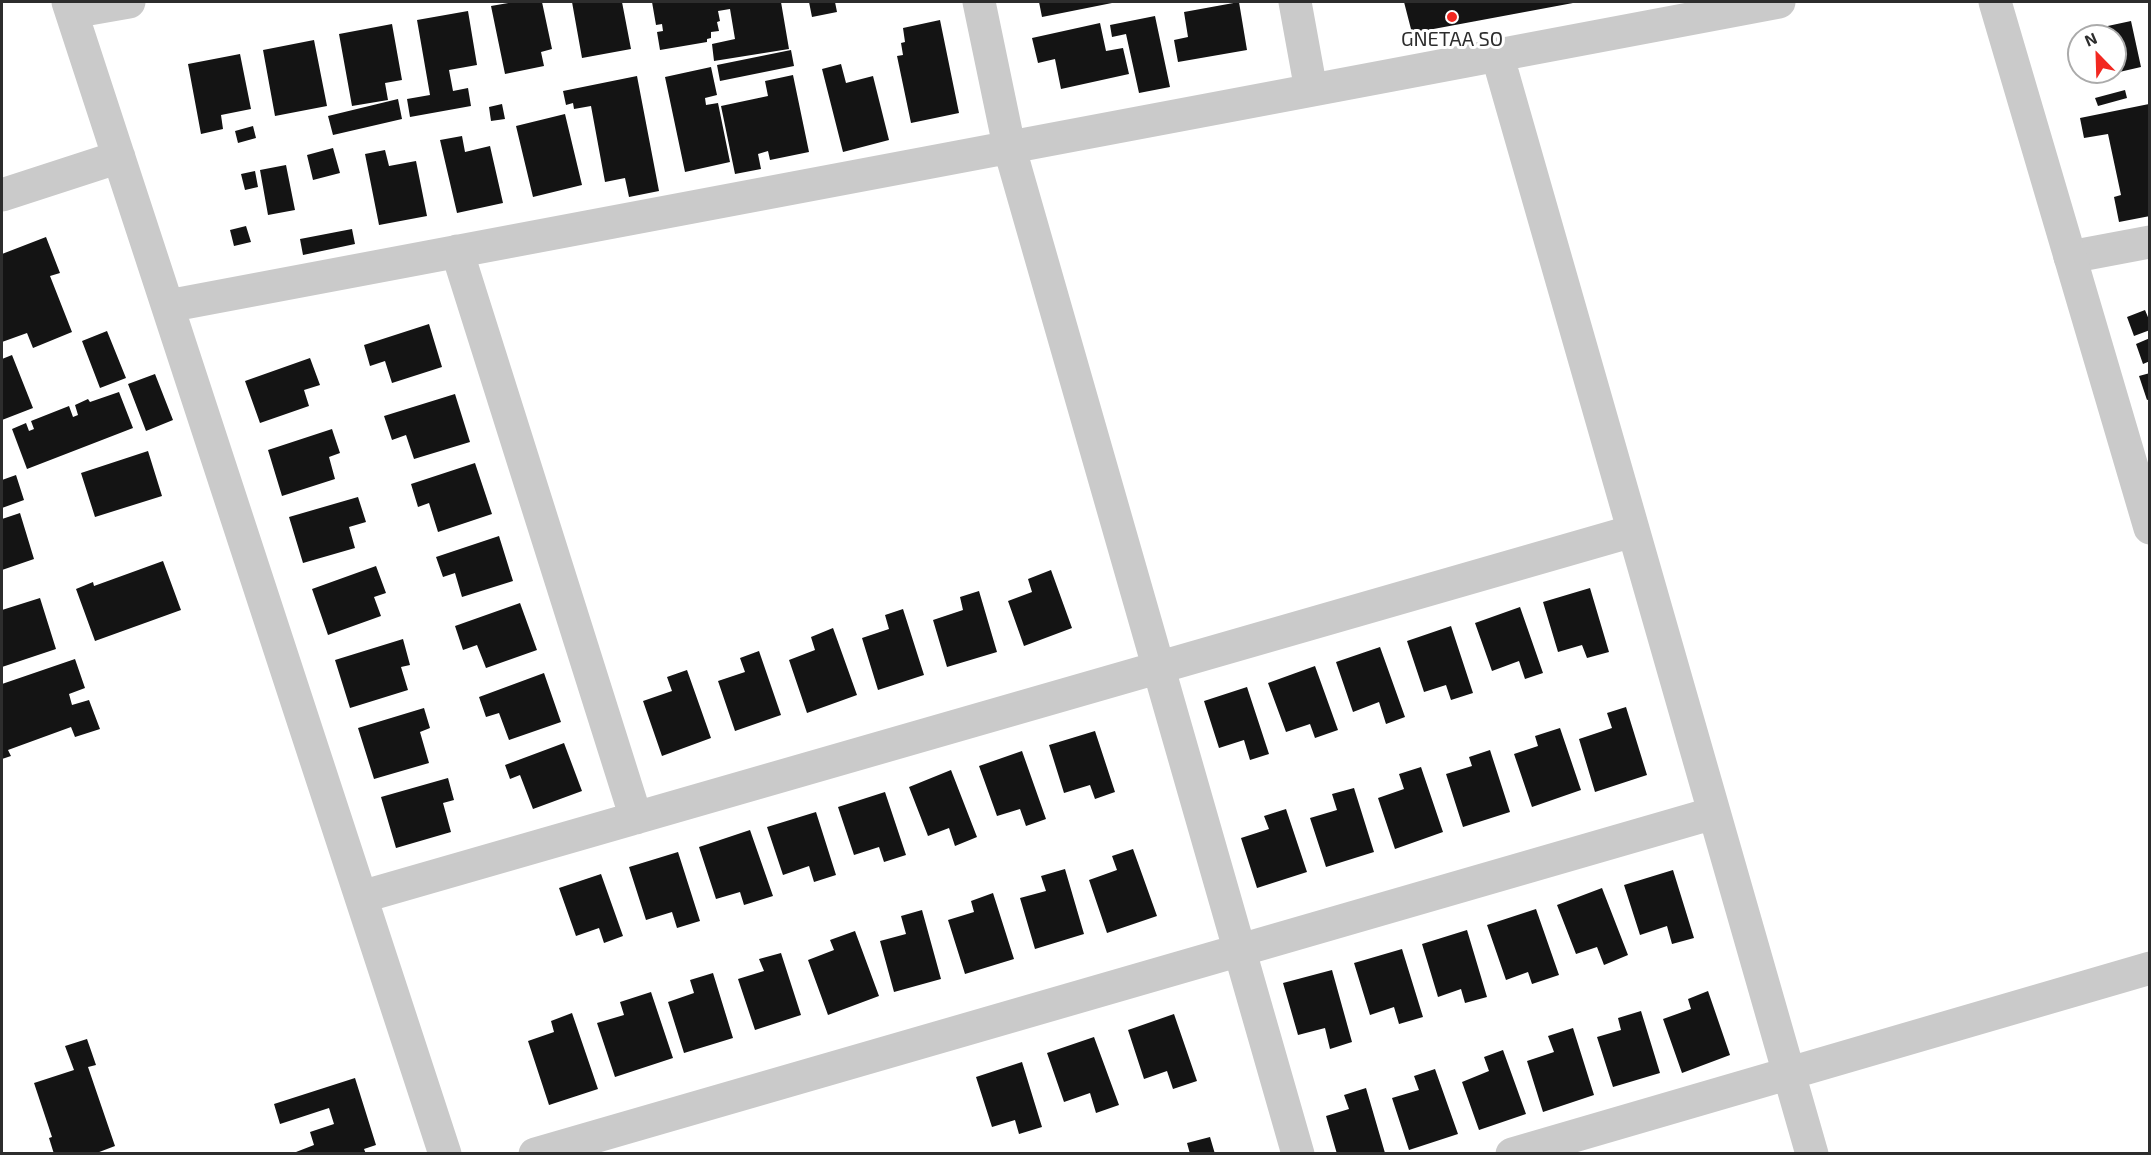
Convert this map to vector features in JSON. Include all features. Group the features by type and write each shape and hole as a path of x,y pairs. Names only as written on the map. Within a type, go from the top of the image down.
{"street":[{"path":"129,2 70,7 445,1154"},
{"path":"979,2 1009,146 1298,1154"},
{"path":"1295,2 1311,90"},
{"path":"168,306 1779,2"},
{"path":"1995,2 2150,528"},
{"path":"1497,54 1812,1154"},
{"path":"2,195 119,158"},
{"path":"2070,257 2150,242"},
{"path":"457,251 636,818"},
{"path":"361,897 1633,531"},
{"path":"535,1154 1714,813"},
{"path":"1512,1154 2150,968"}],"building":[{"path":"514,2 542,2 552,49 541,52 544,66 505,74 491,6"},
{"path":"572,2 622,2 631,49 582,58"},
{"path":"652,2 781,2 789,49 714,61 712,44 735,39 730,9 718,11 719,31 711,32 711,38 707,39 707,42 660,50 657,32 663,31 662,24 656,25"},
{"path":"809,2 835,2 837,12 812,17"},
{"path":"1039,2 1112,2 1112,3 1042,17"},
{"path":"1239,2 1247,50 1178,62 1174,40 1188,37 1184,12"},
{"name":"GNETAA SO","path":"1404,2 1573,2 1573,3 1412,33"},
{"path":"468,11 477,65 449,70 453,91 468,88 471,106 410,117 407,99 430,95 417,20"},
{"path":"1155,16 1170,87 1139,93 1126,34 1112,37 1110,25"},
{"path":"940,20 959,113 911,123 897,56 903,55 901,43 905,42 903,28"},
{"path":"2131,21 2141,67 2127,70 2127,24 2117,24"},
{"path":"1100,23 1106,51 1123,48 1129,74 1061,89 1055,59 1038,63 1032,38"},
{"path":"392,24 402,80 385,83 388,100 352,106 339,34"},
{"path":"314,40 327,106 275,116 263,50"},
{"path":"791,50 794,66 720,81 717,65"},
{"path":"240,54 251,109 221,115 223,129 201,134 188,64"},
{"path":"841,64 846,83 873,76 889,140 843,152 822,69"},
{"path":"711,67 717,95 705,98 706,105 718,103 730,162 685,172 665,77"},
{"path":"793,75 809,152 770,160 768,151 758,154 761,169 735,174 721,106 768,96 765,81"},
{"path":"637,76 659,191 629,197 625,178 605,182 591,106 574,109 573,103 566,105 563,91"},
{"path":"2125,90 2127,98 2098,106 2095,98"},
{"path":"398,99 402,119 333,135 328,116"},
{"path":"502,104 505,119 491,121 489,107"},
{"path":"2149,104 2150,216 2119,222 2114,197 2121,195 2108,134 2084,138 2080,118"},
{"path":"565,114 582,185 533,197 516,126"},
{"path":"253,126 256,138 238,143 235,131"},
{"path":"462,136 465,152 490,146 503,203 457,213 440,140"},
{"path":"333,148 340,173 313,180 307,155"},
{"path":"385,150 389,166 416,161 427,216 379,225 365,154"},
{"path":"286,165 295,210 268,215 260,170"},
{"path":"255,171 258,187 245,190 241,174"},
{"path":"246,226 251,242 234,246 230,230"},
{"path":"352,229 355,244 303,255 300,239"},
{"path":"46,237 60,273 50,276 72,332 33,348 27,333 2,342 2,254"},
{"path":"2145,310 2150,322 2150,330 2134,336 2127,317"},
{"path":"429,324 442,367 392,383 385,361 370,366 364,345"},
{"path":"107,331 126,378 100,388 82,341"},
{"path":"2150,338 2150,361 2143,364 2136,344"},
{"path":"12,355 33,408 2,420 2,359"},
{"path":"310,358 320,385 304,390 309,406 260,423 245,381"},
{"path":"2150,373 2150,399 2147,400 2139,376"},
{"path":"155,374 173,420 146,431 128,384"},
{"path":"119,392 133,428 27,469 12,429 26,423 29,431 34,429 31,421 69,406 73,417 78,415 75,405 88,399 90,402"},
{"path":"455,394 470,442 414,459 406,435 392,440 384,416"},
{"path":"332,429 340,453 329,457 335,479 282,496 268,450"},
{"path":"148,451 162,496 95,517 81,473"},
{"path":"475,463 492,514 438,532 429,503 418,507 411,484"},
{"path":"16,475 24,500 2,508 2,480"},
{"path":"358,497 366,522 349,527 355,548 303,563 289,517"},
{"path":"20,513 34,559 2,570 2,519"},
{"path":"499,536 513,581 462,597 455,573 443,577 436,557"},
{"path":"163,561 181,610 95,641 76,589 93,582 94,586"},
{"path":"376,566 386,593 374,597 381,616 328,635 312,589"},
{"path":"1051,570 1072,628 1024,646 1008,601 1032,592 1028,579"},
{"path":"1590,588 1609,652 1587,658 1582,645 1558,652 1543,602"},
{"path":"979,591 997,652 947,667 933,620 963,610 960,597"},
{"path":"40,598 56,649 2,667 2,610"},
{"path":"520,603 537,650 486,668 477,645 463,650 455,626"},
{"path":"1520,607 1543,673 1525,679 1519,661 1492,671 1475,623"},
{"path":"903,609 924,675 878,690 862,638 889,629 885,615"},
{"path":"1451,626 1473,693 1451,700 1446,685 1424,692 1407,641"},
{"path":"833,628 857,695 807,713 789,660 815,650 811,637"},
{"path":"403,639 410,665 401,667 408,690 350,708 335,660"},
{"path":"1380,647 1405,717 1386,724 1379,702 1353,712 1336,662"},
{"path":"759,651 781,715 735,731 718,681 745,672 740,658"},
{"path":"75,659 85,688 69,694 72,705 89,700 100,729 75,737 71,727 8,750 11,756 2,759 2,684"},
{"path":"1315,666 1338,730 1315,738 1310,724 1286,732 1268,683"},
{"path":"687,670 711,738 662,756 643,701 672,691 667,677"},
{"path":"544,673 561,722 509,740 499,713 486,717 479,697"},
{"path":"1247,687 1269,754 1250,760 1244,740 1219,748 1204,701"},
{"path":"1626,707 1647,775 1595,792 1579,739 1612,728 1607,713"},
{"path":"424,708 430,728 420,732 429,763 374,779 358,728"},
{"path":"1560,728 1581,790 1532,807 1514,754 1538,746 1535,736"},
{"path":"1095,731 1115,792 1095,799 1090,785 1064,793 1049,745"},
{"path":"564,743 582,791 533,809 520,775 510,779 505,765"},
{"path":"1490,750 1510,812 1463,827 1446,774 1472,766 1469,757"},
{"path":"1022,751 1046,819 1026,826 1020,809 997,816 979,766"},
{"path":"1421,767 1443,832 1395,849 1378,798 1404,789 1399,774"},
{"path":"951,770 977,837 955,846 949,828 928,836 909,787"},
{"path":"448,778 454,800 443,803 451,832 396,848 381,797"},
{"path":"1354,788 1374,852 1326,867 1310,818 1337,810 1332,794"},
{"path":"885,792 906,855 884,862 879,847 854,855 838,807"},
{"path":"1286,809 1307,872 1257,888 1241,838 1269,829 1264,816"},
{"path":"816,812 836,875 814,882 809,866 783,875 767,827"},
{"path":"750,830 773,896 744,905 740,892 716,899 699,847"},
{"path":"1133,849 1157,916 1107,933 1089,880 1117,870 1112,856"},
{"path":"678,852 700,921 677,928 672,912 646,920 629,867"},
{"path":"1065,869 1084,934 1035,949 1020,898 1046,891 1041,876"},
{"path":"1673,870 1694,938 1672,944 1667,926 1640,935 1624,885"},
{"path":"601,874 623,936 604,943 599,928 576,936 559,888"},
{"path":"1602,888 1628,955 1604,965 1597,947 1576,954 1557,905"},
{"path":"993,893 1014,959 965,974 948,920 974,912 971,901"},
{"path":"1536,909 1559,975 1532,984 1528,972 1506,980 1487,925"},
{"path":"922,910 941,979 894,992 880,941 906,934 901,916"},
{"path":"1467,930 1487,997 1465,1003 1461,989 1438,997 1422,944"},
{"path":"855,931 879,996 828,1015 808,960 834,950 830,940"},
{"path":"1402,949 1423,1017 1399,1024 1394,1007 1370,1015 1354,963"},
{"path":"781,953 801,1015 755,1030 738,979 764,971 759,959"},
{"path":"1332,970 1352,1042 1330,1049 1325,1028 1298,1035 1283,983"},
{"path":"713,973 733,1038 684,1053 668,1002 694,993 690,980"},
{"path":"1708,991 1730,1055 1682,1073 1663,1019 1691,1009 1688,999"},
{"path":"651,992 673,1058 615,1077 597,1023 624,1015 620,1002"},
{"path":"1641,1011 1660,1073 1613,1087 1597,1037 1621,1030 1618,1018"},
{"path":"572,1013 598,1089 549,1105 528,1041 554,1032 551,1021"},
{"path":"1174,1014 1197,1081 1173,1089 1167,1071 1144,1079 1128,1030"},
{"path":"1573,1028 1594,1095 1543,1112 1527,1061 1554,1052 1548,1036"},
{"path":"1094,1037 1119,1105 1096,1113 1090,1093 1064,1102 1047,1053"},
{"path":"87,1039 96,1065 88,1067 115,1146 94,1154 54,1154 49,1138 52,1137 34,1083 74,1070 65,1046"},
{"path":"1503,1050 1526,1114 1479,1130 1462,1082 1489,1071 1484,1057"},
{"path":"1022,1062 1042,1127 1019,1134 1015,1120 992,1127 976,1077"},
{"path":"1435,1069 1458,1134 1409,1150 1392,1098 1419,1090 1414,1076"},
{"path":"355,1078 376,1145 364,1149 366,1154 297,1154 296,1152 314,1145 310,1132 334,1124 329,1108 280,1124 274,1104"},
{"path":"1366,1088 1385,1153 1337,1154 1326,1116 1349,1109 1344,1095"},
{"path":"1210,1137 1215,1154 1190,1154 1187,1143"}],"place":[{"name":"GNETAA SO","path":"1452,17"}]}
